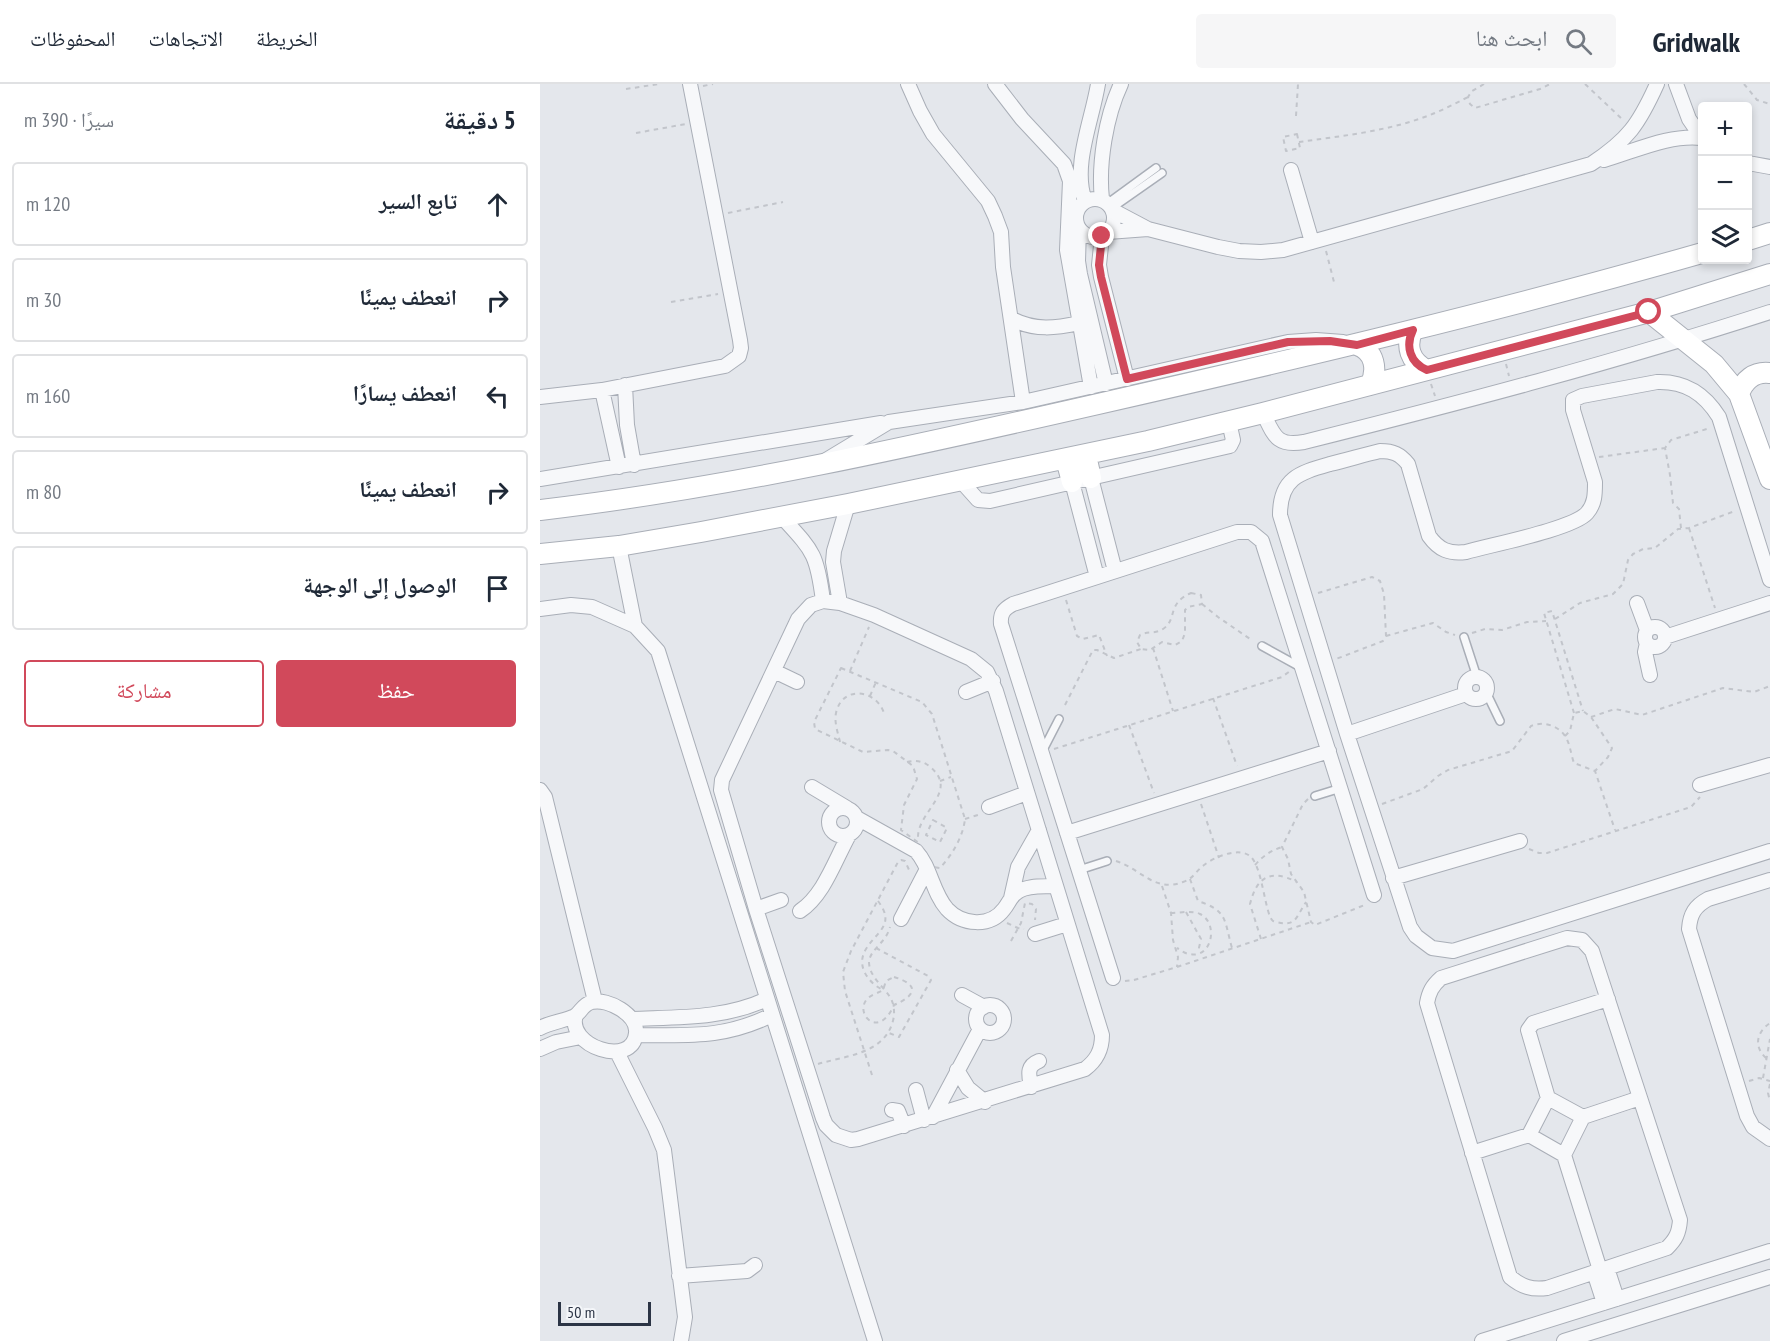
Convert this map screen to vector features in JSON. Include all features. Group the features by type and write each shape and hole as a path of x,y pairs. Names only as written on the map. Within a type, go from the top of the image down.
{"street":[{"path":"540,397 602,390 725,366 739,356 741,348 690,84"},
{"path":"908,84 933,134 988,201 1001,232 1023,402"},
{"path":"994,84 1068,171 1070,181 1067,250 1091,387"},
{"path":"1085,201 1080,186 1081,164 1098,84"},
{"path":"1121,84 1112,107 1101,165 1109,205 1115,220 1105,234 1099,265 1127,379"},
{"path":"1591,164 1621,143 1636,127 1657,84"},
{"path":"1676,84 1689,119 1698,132"},
{"path":"1636,127 1658,143"},
{"path":"1106,384 1078,261 1079,229 1076,214 1085,201 1094,198 1148,229 1239,251 1283,250 1591,164 1658,143 1698,138"},
{"path":"1752,164 1770,167"},
{"path":"1291,170 1317,241"},
{"path":"1079,229 1092,237 1148,229"},
{"path":"1752,239 1770,233"},
{"path":"540,510 686,488 819,464 969,433 1357,345 1557,294 1698,254"},
{"path":"540,554 618,546 848,504 1086,455 1229,422 1649,312 1770,274"},
{"path":"1649,312 1714,364 1740,394 1770,479"},
{"path":"1263,413 1274,435 1282,442 1291,444 1439,409 1683,340 1770,312"},
{"path":"1012,319 1043,329 1080,323"},
{"path":"1413,330 1409,342 1410,353 1416,364 1427,370"},
{"path":"540,479 1023,402 1288,342 1330,341 1357,345 1367,351 1374,362 1375,374 1370,385"},
{"path":"1101,367 1122,363"},
{"path":"1740,394 1742,386 1755,374 1770,373"},
{"path":"1770,580 1721,424 1712,405 1704,396 1688,387 1669,382 1657,382 1577,397 1572,405 1595,482 1595,493 1588,513 1580,520 1570,524 1455,553 1444,551 1435,545 1429,536 1408,464 1401,456 1391,451 1380,451 1300,472 1286,486 1282,495 1280,515 1393,878 1410,927 1416,936 1432,948 1453,951 1770,851"},
{"path":"625,385 627,425 634,465"},
{"path":"602,390 619,467"},
{"path":"819,464 890,422"},
{"path":"961,481 978,500 990,501 1230,446 1233,440 1229,422"},
{"path":"1086,455 1082,480 1097,577"},
{"path":"1066,459 1082,480 1115,571"},
{"path":"840,603 832,562 848,504"},
{"path":"781,516 814,554 818,565 823,601"},
{"path":"1113,978 1041,753 1001,624 1001,617 1007,607 1013,604 1237,532 1251,532 1262,541 1298,666 1329,751 1374,895"},
{"path":"618,546 635,626"},
{"path":"823,601 840,603 874,615 970,659 980,664 993,681 1102,1035 1097,1058 1085,1070 929,1119 851,1140 836,1136 826,1125 756,909 721,785 801,614 811,605 823,601"},
{"path":"1637,603 1647,636 1656,647 1661,645 1665,637 1770,603"},
{"path":"540,609 571,605 592,607 635,626 658,651 875,1341"},
{"path":"1647,636 1645,652 1650,675"},
{"path":"774,671 797,682"},
{"path":"1477,677 1485,682 1486,692 1483,696 1474,699 1466,694 1468,680 1477,677"},
{"path":"966,692 993,681"},
{"path":"1347,734 1466,694"},
{"path":"1067,834 1329,751"},
{"path":"1700,785 1770,765"},
{"path":"812,788 912,848 922,858 947,909 969,922 991,921 1004,909 1011,898 1024,889 1056,886"},
{"path":"540,790 545,797 595,1001"},
{"path":"990,807 1028,793"},
{"path":"849,834 835,833 831,830 829,820 837,809 852,813"},
{"path":"800,911 812,902 849,834 856,828 852,813"},
{"path":"1011,898 1018,867 1039,830"},
{"path":"1393,878 1520,842"},
{"path":"896,921 927,869"},
{"path":"1770,880 1708,899 1693,911 1690,919 1692,938 1747,1116 1754,1127 1770,1139"},
{"path":"756,909 781,900"},
{"path":"1035,934 1067,924"},
{"path":"1567,938 1582,940 1592,951 1640,1098 1680,1220 1675,1240 1667,1248 1537,1289 1518,1284 1510,1277 1428,1013 1428,993 1441,978 1567,938"},
{"path":"962,996 984,1007 993,1006 1001,1010 1004,1019 1002,1028 993,1033 980,1029 977,1015 984,1007"},
{"path":"632,1019 712,1016 743,1009 767,999"},
{"path":"1583,1117 1548,1098 1528,1035 1529,1026 1608,999"},
{"path":"540,1028 576,1015 584,1006 595,1001 617,1008 632,1019 636,1035 630,1046 617,1052 600,1048 582,1037 574,1025 576,1015"},
{"path":"636,1035 712,1035 747,1026 772,1015"},
{"path":"929,1119 980,1029"},
{"path":"540,1049 556,1042 582,1037"},
{"path":"617,1052 659,1135 664,1150 685,1317 681,1341"},
{"path":"1031,1087 1029,1068 1039,1061"},
{"path":"957,1070 968,1088 985,1102"},
{"path":"916,1090 929,1119"},
{"path":"1472,1153 1528,1135 1548,1098"},
{"path":"1564,1155 1583,1117 1640,1098"},
{"path":"892,1110 898,1111 904,1126"},
{"path":"1528,1135 1564,1155 1611,1301"},
{"path":"1482,1341 1770,1251"},
{"path":"679,1276 747,1271 755,1265"},
{"path":"1564,1341 1770,1277"}],"lane":[{"path":"1109,205 1159,171"},
{"path":"1464,637 1477,677"},
{"path":"1259,644 1298,666"},
{"path":"1486,692 1500,721"},
{"path":"1041,753 1059,719"},
{"path":"1312,797 1341,788"},
{"path":"1079,870 1109,861"}],"path":[{"path":"626,89 659,84"},
{"path":"1296,116 1298,84"},
{"path":"1299,142 1352,134 1429,116 1468,97 1472,91 1484,84"},
{"path":"1468,97 1470,104 1475,108 1482,108 1540,90 1550,84"},
{"path":"1585,84 1636,127"},
{"path":"1744,84 1757,100 1770,104"},
{"path":"636,133 697,122"},
{"path":"1297,134 1299,142 1300,148 1286,151 1283,137 1297,134"},
{"path":"716,215 783,202"},
{"path":"1317,241 1334,282"},
{"path":"672,302 730,292"},
{"path":"1502,350 1513,388"},
{"path":"1427,370 1439,409"},
{"path":"1588,459 1665,448 1671,440 1721,424"},
{"path":"1665,448 1673,503 1679,509 1681,528"},
{"path":"1555,619 1580,603 1613,594 1623,584 1628,560 1633,554 1643,549 1655,548 1674,530 1689,528 1747,507"},
{"path":"1689,528 1719,620"},
{"path":"1305,597 1368,577 1376,578 1380,581 1384,594 1386,636"},
{"path":"1062,589 1077,636 1083,639 1099,635 1107,656"},
{"path":"1141,649 1137,642 1140,635 1162,630 1169,622 1173,608 1180,598 1191,593 1201,595 1202,604 1259,644"},
{"path":"1065,705 1093,650 1113,658 1141,649 1147,651 1162,642 1179,643 1185,633 1185,610 1188,606 1202,604"},
{"path":"1565,736 1570,731 1575,713 1544,613 1552,611 1583,711 1591,717 1612,748 1608,757 1595,771"},
{"path":"850,671 874,615"},
{"path":"1325,663 1379,643 1386,636 1433,622 1450,634 1464,637 1485,629 1502,630 1527,622 1547,621"},
{"path":"1548,626 1556,623"},
{"path":"1553,642 1561,639"},
{"path":"1153,648 1173,711"},
{"path":"1560,666 1568,663"},
{"path":"1041,753 1282,677 1298,666"},
{"path":"907,762 918,761 927,764 940,782 939,797 920,823 918,832 919,843 933,867 940,868 963,831 965,819 929,708 922,702 876,682 839,669 814,722 816,730 863,753 890,750 915,770 917,779 904,805 901,826 904,833 919,843"},
{"path":"870,696 876,682"},
{"path":"1567,689 1575,686"},
{"path":"1591,717 1615,709 1642,715 1723,688 1754,692 1770,686"},
{"path":"840,742 836,714 844,699 852,694 862,693 870,696 882,706 884,713"},
{"path":"1213,698 1241,779"},
{"path":"1572,705 1580,702"},
{"path":"1575,713 1583,711"},
{"path":"1371,808 1423,789 1443,772 1512,751 1526,730 1535,724 1551,725 1565,736 1574,763 1595,771"},
{"path":"1129,725 1159,805"},
{"path":"1595,771 1615,830"},
{"path":"940,782 952,777"},
{"path":"1520,842 1531,850 1544,854 1691,807 1700,797 1700,785"},
{"path":"1197,793 1219,858"},
{"path":"1255,865 1271,850 1282,847 1303,804 1312,797"},
{"path":"933,820 947,828 941,842 927,836 926,832 929,827 933,820"},
{"path":"920,823 929,827"},
{"path":"1282,847 1288,859 1291,874 1299,884 1306,902 1311,922"},
{"path":"1109,861 1122,862 1162,886 1182,883 1190,879 1206,864 1229,854 1247,854 1253,859 1267,900 1268,915 1273,921 1287,924 1294,922 1306,902"},
{"path":"872,1075 844,991 843,972 851,951 899,860 903,860 909,867 910,880"},
{"path":"1261,939 1250,904 1261,881 1269,875 1281,875 1299,884"},
{"path":"1190,879 1198,901 1215,906 1220,911 1232,949"},
{"path":"1162,886 1171,913 1177,967"},
{"path":"1113,978 1124,981 1134,980 1311,922 1315,925 1368,904 1374,895"},
{"path":"807,1067 873,1048 889,1033 894,1021 894,1005 890,996 871,983 862,964 864,951 885,925 883,908 878,900"},
{"path":"1011,941 1023,918 1023,907 1028,902 1036,909 1035,921 1031,926 1018,928"},
{"path":"1186,912 1201,939 1200,950 1197,954"},
{"path":"1171,913 1200,914 1211,926 1208,946 1197,954 1188,954 1176,948"},
{"path":"883,990 870,970 869,963 872,952 882,944 896,921"},
{"path":"876,948 928,976 931,980 899,1037 889,1033"},
{"path":"890,978 906,980 912,990 911,996 894,1005 887,1019 881,1022 869,1020 865,1015 865,1002 869,997 883,990 886,981 890,978"},
{"path":"1766,1058 1758,1046 1758,1039 1765,1026 1770,1023"},
{"path":"1763,1078 1770,1039"},
{"path":"1738,1086 1763,1078 1770,1083 1768,1093 1770,1101"}],"route":[{"path":"1102,236 1099,265 1101,277 1127,379 1288,342 1330,341 1357,345 1413,330 1409,342 1410,353 1416,364 1427,370 1649,312"}]}
